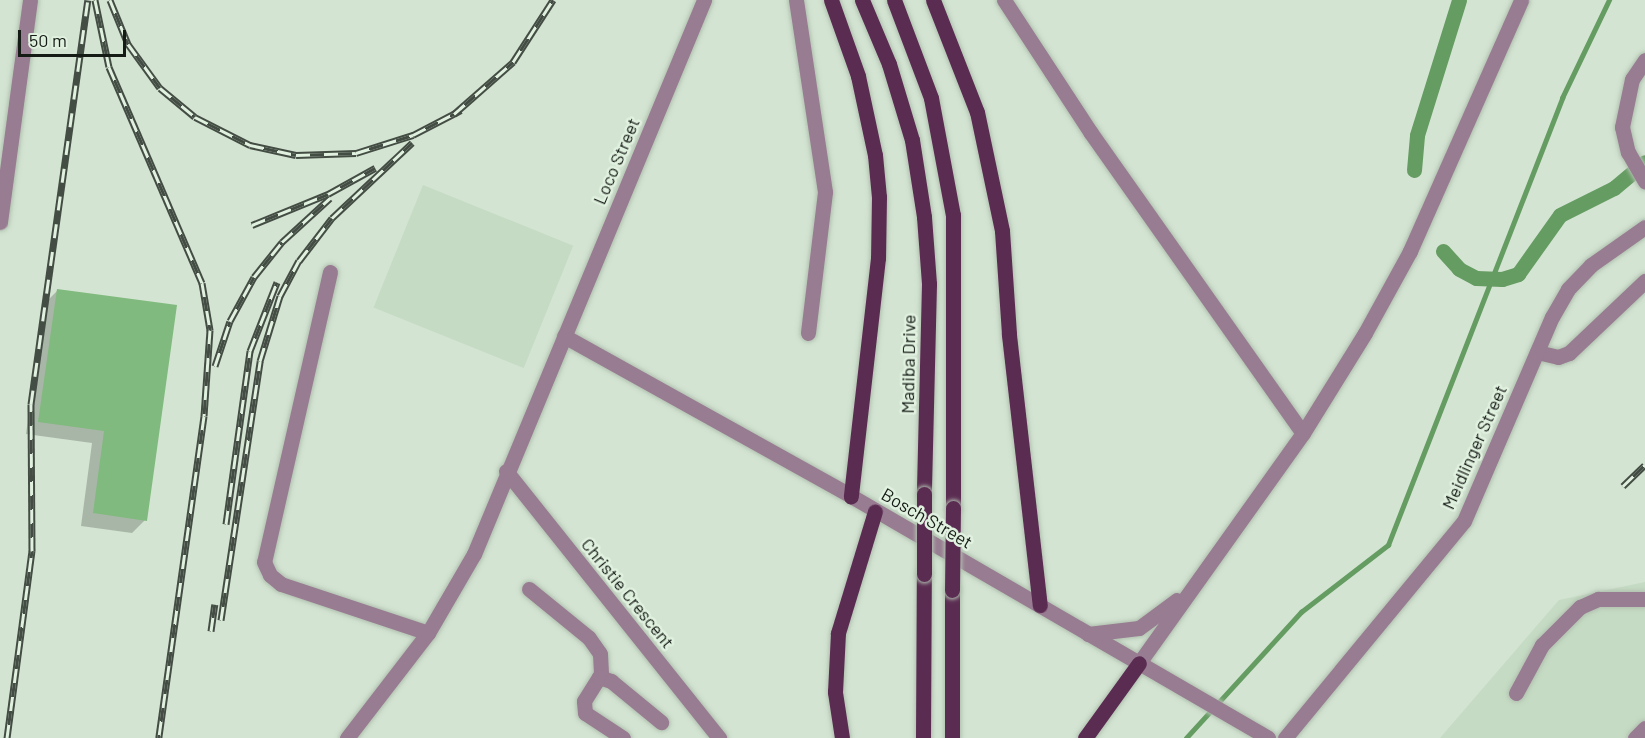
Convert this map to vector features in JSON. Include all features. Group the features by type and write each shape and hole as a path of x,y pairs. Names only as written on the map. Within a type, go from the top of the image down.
{"main road":[{"path":"831,0 864,97 879,197 877,267 851,496"},
{"name":"Madiba Drive","path":"862,0 889,64 912,140 924,217 929,284 924,494 923,738"},
{"path":"894,0 931,98 953,215 952,738"},
{"path":"933,0 977,112 1000,220 1009,335 1040,605"},
{"path":"842,738 835,692 838,633 875,511"},
{"path":"1085,738 1139,663"}],"street":[{"path":"0,222 30,0"},
{"name":"Loco Street","path":"347,738 428,633 474,554 506,471 704,0"},
{"path":"796,0 825,192 808,333"},
{"path":"1004,0 1091,133 1304,433"},
{"path":"1139,663 1304,433 1410,251 1521,0"},
{"path":"1645,60 1632,79 1622,128 1628,152 1645,181"},
{"name":"Meidlinger Street","path":"1285,738 1464,521 1536,352 1568,289 1591,265 1645,226"},
{"path":"330,272 264,562 270,575 281,584 428,633"},
{"path":"1536,352 1557,357 1569,353 1645,281"},
{"name":"Bosch Street","path":"564,336 851,496 1040,605 1178,685 1244,729 1268,738"},
{"name":"Christie Crescent","path":"506,471 719,738"},
{"path":"1088,634 1139,628 1197,582"},
{"path":"529,590 589,638 600,654 601,676 584,701 584,709 623,738"},
{"path":"1516,693 1542,645 1580,607 1598,599 1645,599"},
{"path":"601,676 662,722"},
{"path":"1635,738 1645,728"}],"shaded area":[{"path":"423,185 573,246 524,368 374,307"},
{"path":"1645,582 1645,738 1440,738 1559,600"}],"building":[{"path":"57,289 177,305 147,521 93,513 104,431 38,422"}],"waterway":[{"path":"1414,170 1417,135 1459,0"},
{"path":"1186,738 1301,612 1388,545 1562,98 1609,0"},
{"path":"1443,251 1459,269 1476,278 1502,279 1518,274 1560,215 1614,188 1645,162"}],"railway":[{"path":"7,738 32,551 31,404 88,0"},
{"path":"95,0 109,67 202,283 210,330 204,416 159,738"},
{"path":"110,0 128,44 160,88 195,117 250,145 296,155 356,153 413,135 461,110"},
{"path":"454,114 513,62 553,0"},
{"path":"221,620 260,361 280,296 299,261 332,218 412,143"},
{"path":"252,225 328,194 375,168"},
{"path":"215,366 230,321 254,277 282,242 330,198"},
{"path":"226,524 250,351 277,282"},
{"path":"1623,486 1645,465"},
{"path":"211,631 215,604"}]}
